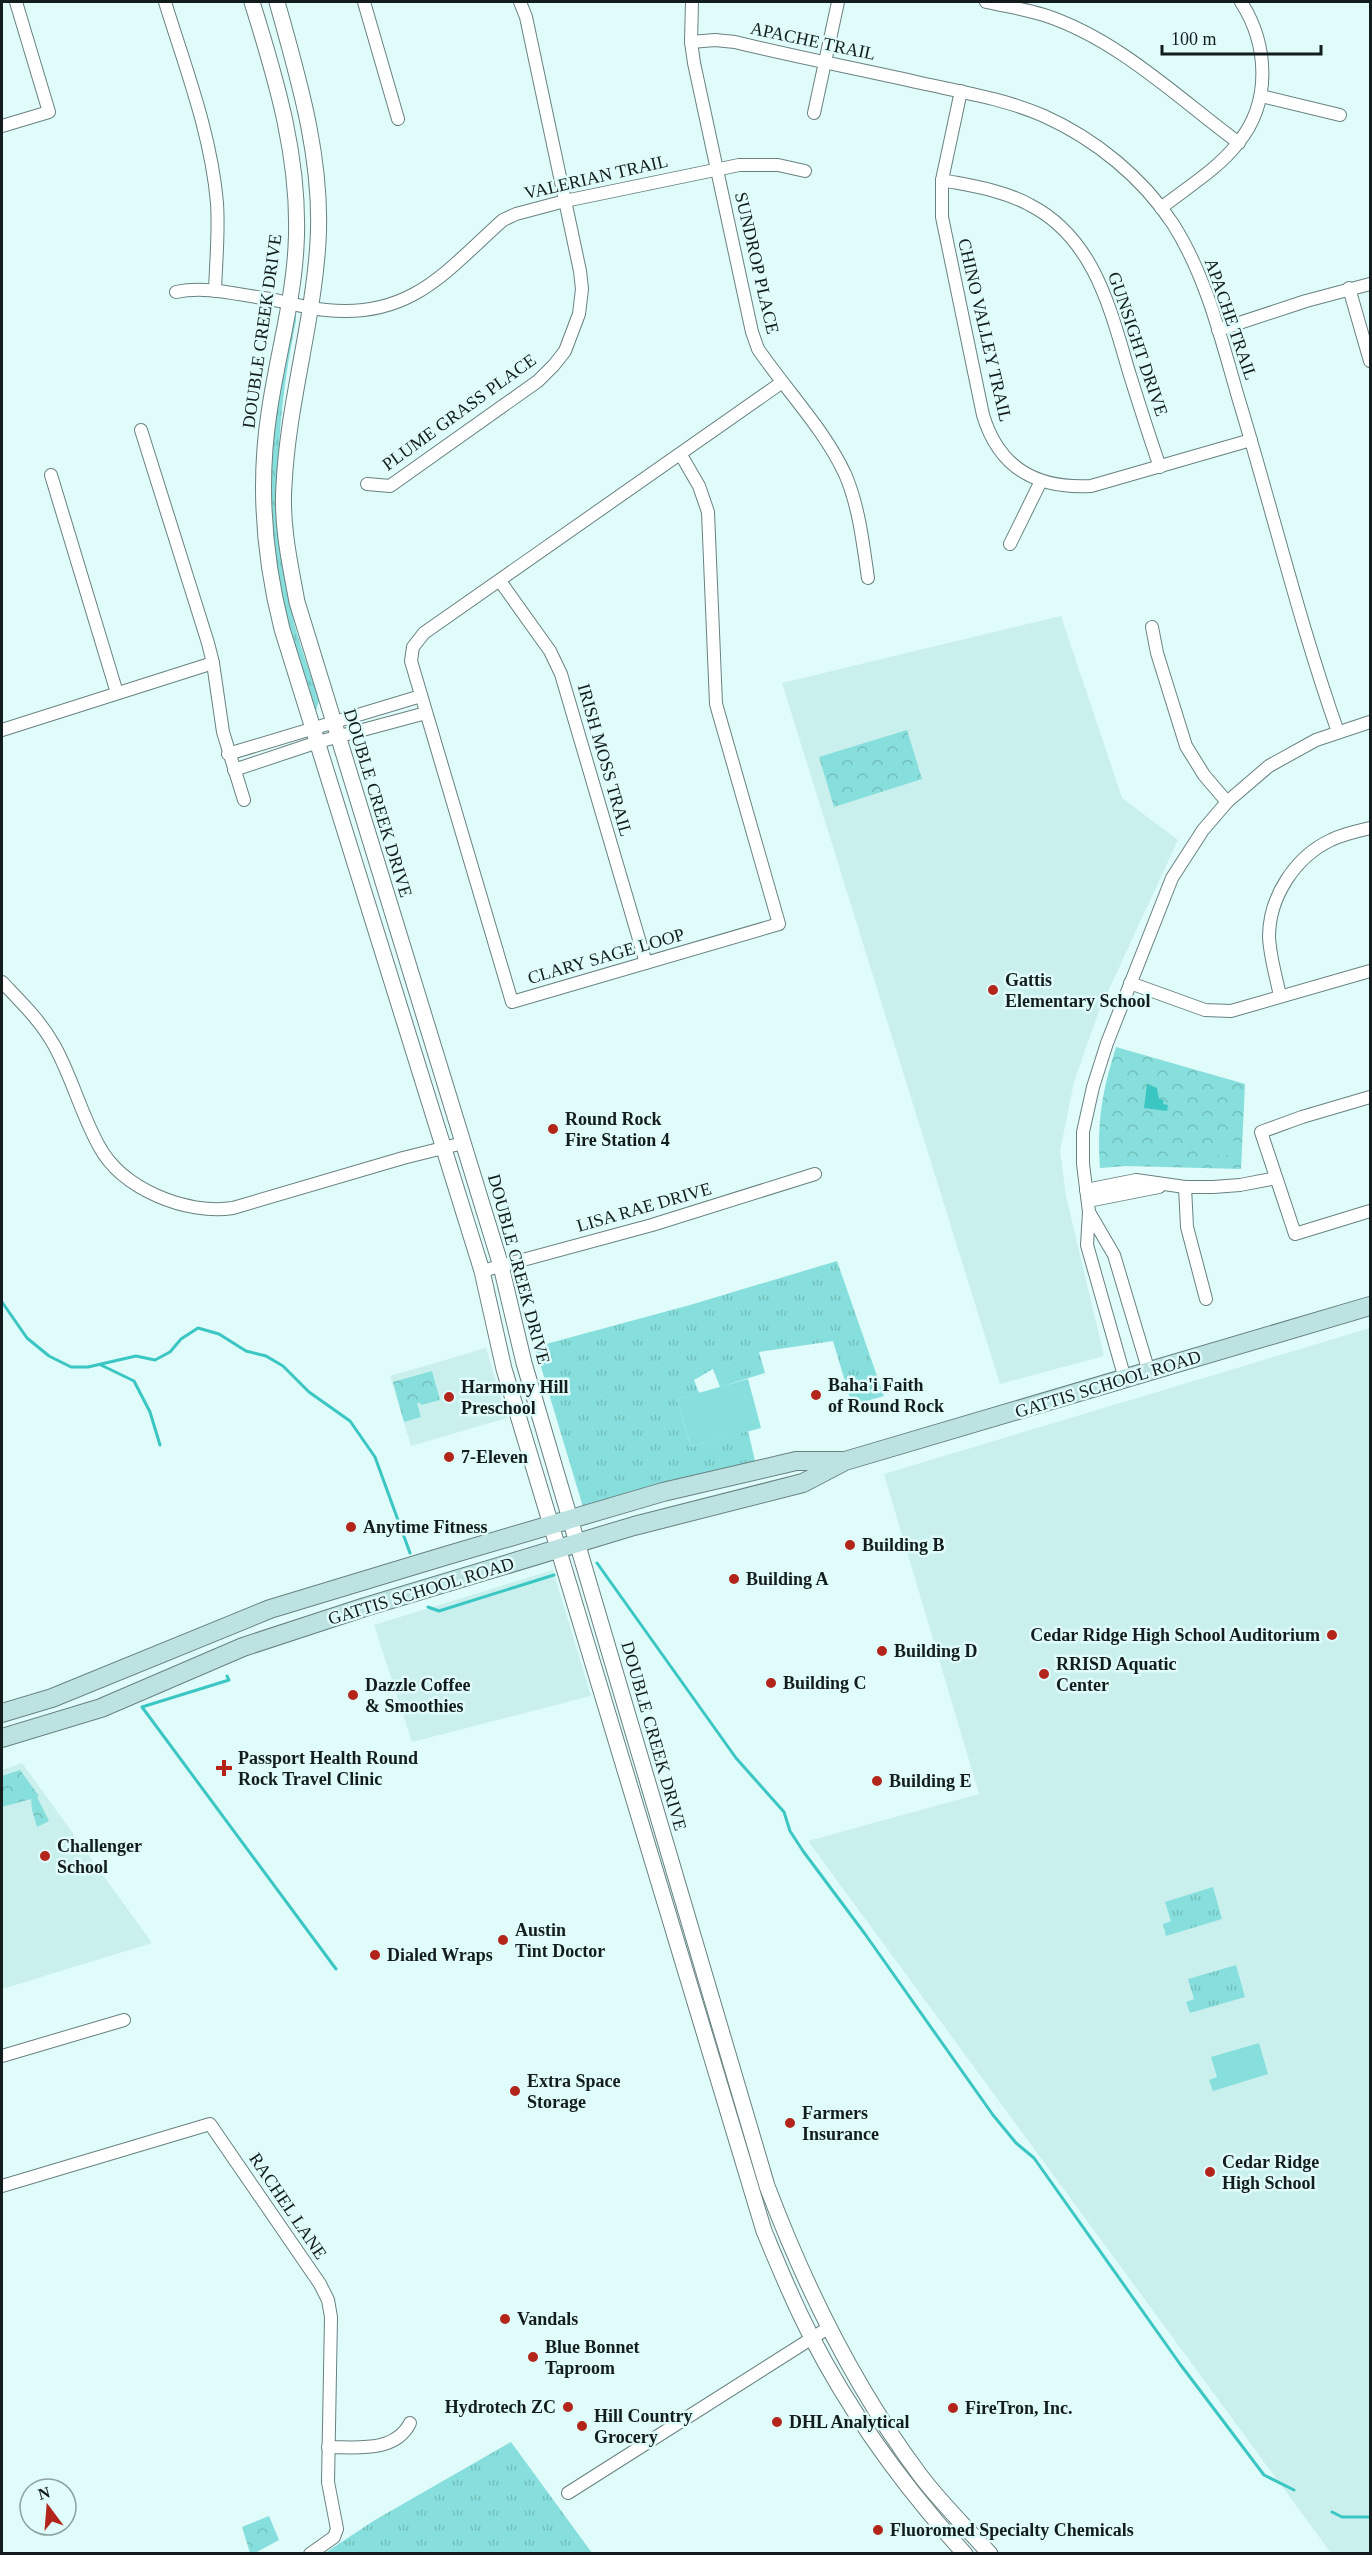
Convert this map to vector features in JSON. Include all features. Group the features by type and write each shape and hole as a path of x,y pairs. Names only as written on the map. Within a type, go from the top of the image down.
{"main road":[{"name":"GATTIS SCHOOL ROAD","path":"2,1738 101,1708 243,1647 365,1607 634,1526 803,1483 845,1461 1371,1306"},
{"name":"GATTIS SCHOOL ROAD","path":"2,1713 52,1698 270,1609 445,1556 663,1492 796,1461 845,1461"}],"street":[{"path":"2,126 49,112 16,2"},
{"path":"165,2 203,124 211,158 218,222 215,291"},
{"name":"DOUBLE CREEK DRIVE","path":"252,2 286,119 296,196 296,247 289,303 268,422 263,475 267,562 273,592 315,735 482,1271 504,1369 764,2231 812,2338 858,2416 889,2462 934,2520 965,2553"},
{"name":"DOUBLE CREEK DRIVE","path":"277,2 312,140 318,241 310,308 288,436 284,487 286,543 297,602 501,1266 524,1363 767,2187 802,2273 828,2328 864,2393 922,2477 990,2553"},
{"path":"364,2 398,119"},
{"name":"PLUME GRASS PLACE","path":"367,484 390,486 538,381 565,351 579,314 582,289 526,17 520,2"},
{"name":"SUNDROP PLACE","path":"692,2 691,42 752,332 758,349 828,446 845,475 853,497 868,578"},
{"path":"814,113 838,2"},
{"path":"986,2 1044,15 1104,44 1153,76 1239,143"},
{"path":"1161,208 1221,161 1239,143 1252,122 1261,96 1263,65 1254,27 1241,2"},
{"name":"APACHE TRAIL","path":"691,42 715,40 735,42 1024,108 1069,128 1099,147 1144,187 1173,224 1191,258 1218,330 1302,619 1338,732"},
{"name":"CHINO VALLEY TRAIL","path":"962,92 942,180 942,217 988,430 1006,458 1026,474 1041,481 1065,486 1090,486 1251,440"},
{"path":"1261,96 1340,115"},
{"name":"VALERIAN TRAIL","path":"176,292 199,289 310,308 369,311 418,295 503,220 516,214 565,201 717,169 756,164 778,165 805,171"},
{"name":"GUNSIGHT DRIVE","path":"942,180 1008,195 1030,204 1065,231 1088,259 1105,294 1160,467"},
{"path":"1218,330 1349,288 1371,284"},
{"path":"1349,288 1371,361"},
{"name":"CLARY SAGE LOOP","path":"681,455 699,486 708,512 716,704 779,924 512,1002 411,662 411,654 417,640 781,383"},
{"path":"141,430 213,663 223,732 244,800"},
{"path":"51,475 117,693"},
{"path":"1010,544 1041,481"},
{"name":"IRISH MOSS TRAIL","path":"500,581 550,651 561,674 646,963"},
{"path":"1152,627 1157,653 1186,747 1204,775 1227,802"},
{"path":"2,730 213,663"},
{"path":"228,754 262,744 315,735 335,729 421,696"},
{"path":"335,729 426,713"},
{"path":"1125,1379 1089,1253 1088,1201 1083,1145 1086,1120 1107,1043 1172,878 1203,830 1227,802 1269,766 1292,752 1338,732 1371,722"},
{"path":"234,770 267,758 315,735"},
{"path":"262,744 267,758"},
{"path":"1280,996 1269,937 1273,910 1280,893 1294,870 1321,846 1338,837 1371,828"},
{"path":"1130,983 1205,1010 1218,1012 1231,1011 1371,971"},
{"path":"2,982 41,1022 56,1048 99,1147 115,1169 145,1189 174,1204 225,1210 403,1158 463,1143"},
{"path":"1371,1097 1302,1117 1261,1132 1295,1234 1371,1211"},
{"name":"LISA RAE DRIVE","path":"482,1271 652,1225 815,1174"},
{"path":"1088,1201 1136,1180 1185,1187 1240,1185 1276,1178"},
{"path":"1185,1187 1187,1227 1206,1299"},
{"path":"1088,1201 1114,1255 1149,1371"},
{"path":"2,2056 124,2020"},
{"name":"RACHEL LANE","path":"2,2186 210,2124 320,2284 328,2300 331,2317 329,2498 337,2529 334,2537 310,2553"},
{"path":"568,2493 828,2328"},
{"path":"328,2446 384,2444 396,2440 406,2431 410,2423"}],"shaded area":[{"name":"Gattis Elementary School","path":"1061,616 1122,798 1178,840 1099,1011 1074,1082 1060,1151 1066,1196 1104,1356 1000,1384 782,683"},
{"path":"1147,1084 1157,1088 1159,1099 1164,1100 1163,1104 1168,1105 1167,1111 1144,1108"},
{"name":"Cedar Ridge High School","path":"1370,1328 1370,2552 1331,2553 808,1841 979,1794 884,1474"},
{"name":"Harmony Hill Preschool","path":"486,1348 507,1418 411,1446 390,1376"},
{"path":"553,1570 591,1696 412,1742 374,1625"},
{"name":"Challenger School","path":"22,1763 152,1943 2,1989 2,1770"}],"green space":[{"path":"293,316 296,316 296,321 280,430 278,503 285,577 292,613 319,700 315,715 291,643 271,551 270,445"},
{"path":"907,730 922,779 834,807 819,757"},
{"path":"1116,1047 1245,1084 1241,1169 1126,1166 1100,1168 1099,1136 1102,1107"},
{"path":"1214,1140 1239,1141 1239,1156 1214,1155"},
{"path":"837,1261 884,1396 852,1405 833,1341 759,1352 765,1373 720,1387 713,1369 694,1380 699,1393 677,1399 691,1447 748,1431 755,1461 583,1507 535,1347 690,1305"},
{"path":"432,1371 440,1400 421,1405 417,1403 421,1417 404,1422 393,1382"},
{"path":"748,1379 761,1428 691,1447 677,1399"},
{"path":"20,1770 39,1796 37,1797 49,1821 37,1827 31,1799 2,1807 2,1776"},
{"path":"1213,1887 1222,1919 1166,1936 1163,1924 1171,1921 1165,1902"},
{"path":"1236,1965 1245,1997 1190,2013 1186,2002 1194,1999 1188,1979"},
{"path":"1259,2043 1268,2074 1213,2091 1209,2080 1217,2077 1211,2057"},
{"path":"511,2442 592,2553 325,2553 375,2520"},
{"path":"269,2516 279,2540 255,2553 250,2553 242,2527"}],"waterway":[{"path":"2,1302 27,1338 49,1356 71,1367 88,1367 136,1356 155,1360 170,1352 181,1339 198,1328 219,1334 246,1351 266,1356 283,1366 309,1392 350,1421 375,1457 410,1553"},
{"path":"101,1365 134,1381 150,1412 160,1445"},
{"path":"597,1563 736,1758 784,1812 790,1831 803,1851 865,1934 993,2115 1016,2143 1034,2158 1180,2364 1264,2475 1294,2490"},
{"path":"428,1607 439,1611 554,1575"},
{"path":"227,1676 229,1680 142,1707 336,1969"},
{"path":"1332,2512 1342,2517 1370,2517"}],"place":[{"name":"Gattis Elementary School","path":"993,990"},
{"name":"Round Rock Fire Station 4","path":"553,1129"},
{"name":"Baha'i Faith of Round Rock","path":"816,1395"},
{"name":"Harmony Hill Preschool","path":"449,1397"},
{"name":"7-Eleven","path":"449,1457"},
{"name":"Anytime Fitness","path":"351,1527"},
{"name":"Building B","path":"850,1545"},
{"name":"Building A","path":"734,1579"},
{"name":"Cedar Ridge High School Auditorium","path":"1332,1635"},
{"name":"Building D","path":"882,1651"},
{"name":"RRISD Aquatic Center","path":"1044,1674"},
{"name":"Building C","path":"771,1683"},
{"name":"Dazzle Coffee & Smoothies","path":"353,1695"},
{"name":"Passport Health Round Rock Travel Clinic","path":"224,1768"},
{"name":"Building E","path":"877,1781"},
{"name":"Challenger School","path":"45,1856"},
{"name":"Austin Tint Doctor","path":"503,1940"},
{"name":"Dialed Wraps","path":"375,1955"},
{"name":"Extra Space Storage","path":"515,2091"},
{"name":"Farmers Insurance","path":"790,2123"},
{"name":"Cedar Ridge High School","path":"1210,2172"},
{"name":"Vandals","path":"505,2319"},
{"name":"Blue Bonnet Taproom","path":"533,2357"},
{"name":"Hydrotech ZC","path":"568,2407"},
{"name":"FireTron, Inc.","path":"953,2408"},
{"name":"DHL Analytical","path":"777,2422"},
{"name":"Hill Country Grocery","path":"582,2426"},
{"name":"Fluoromed Specialty Chemicals","path":"878,2530"}]}
